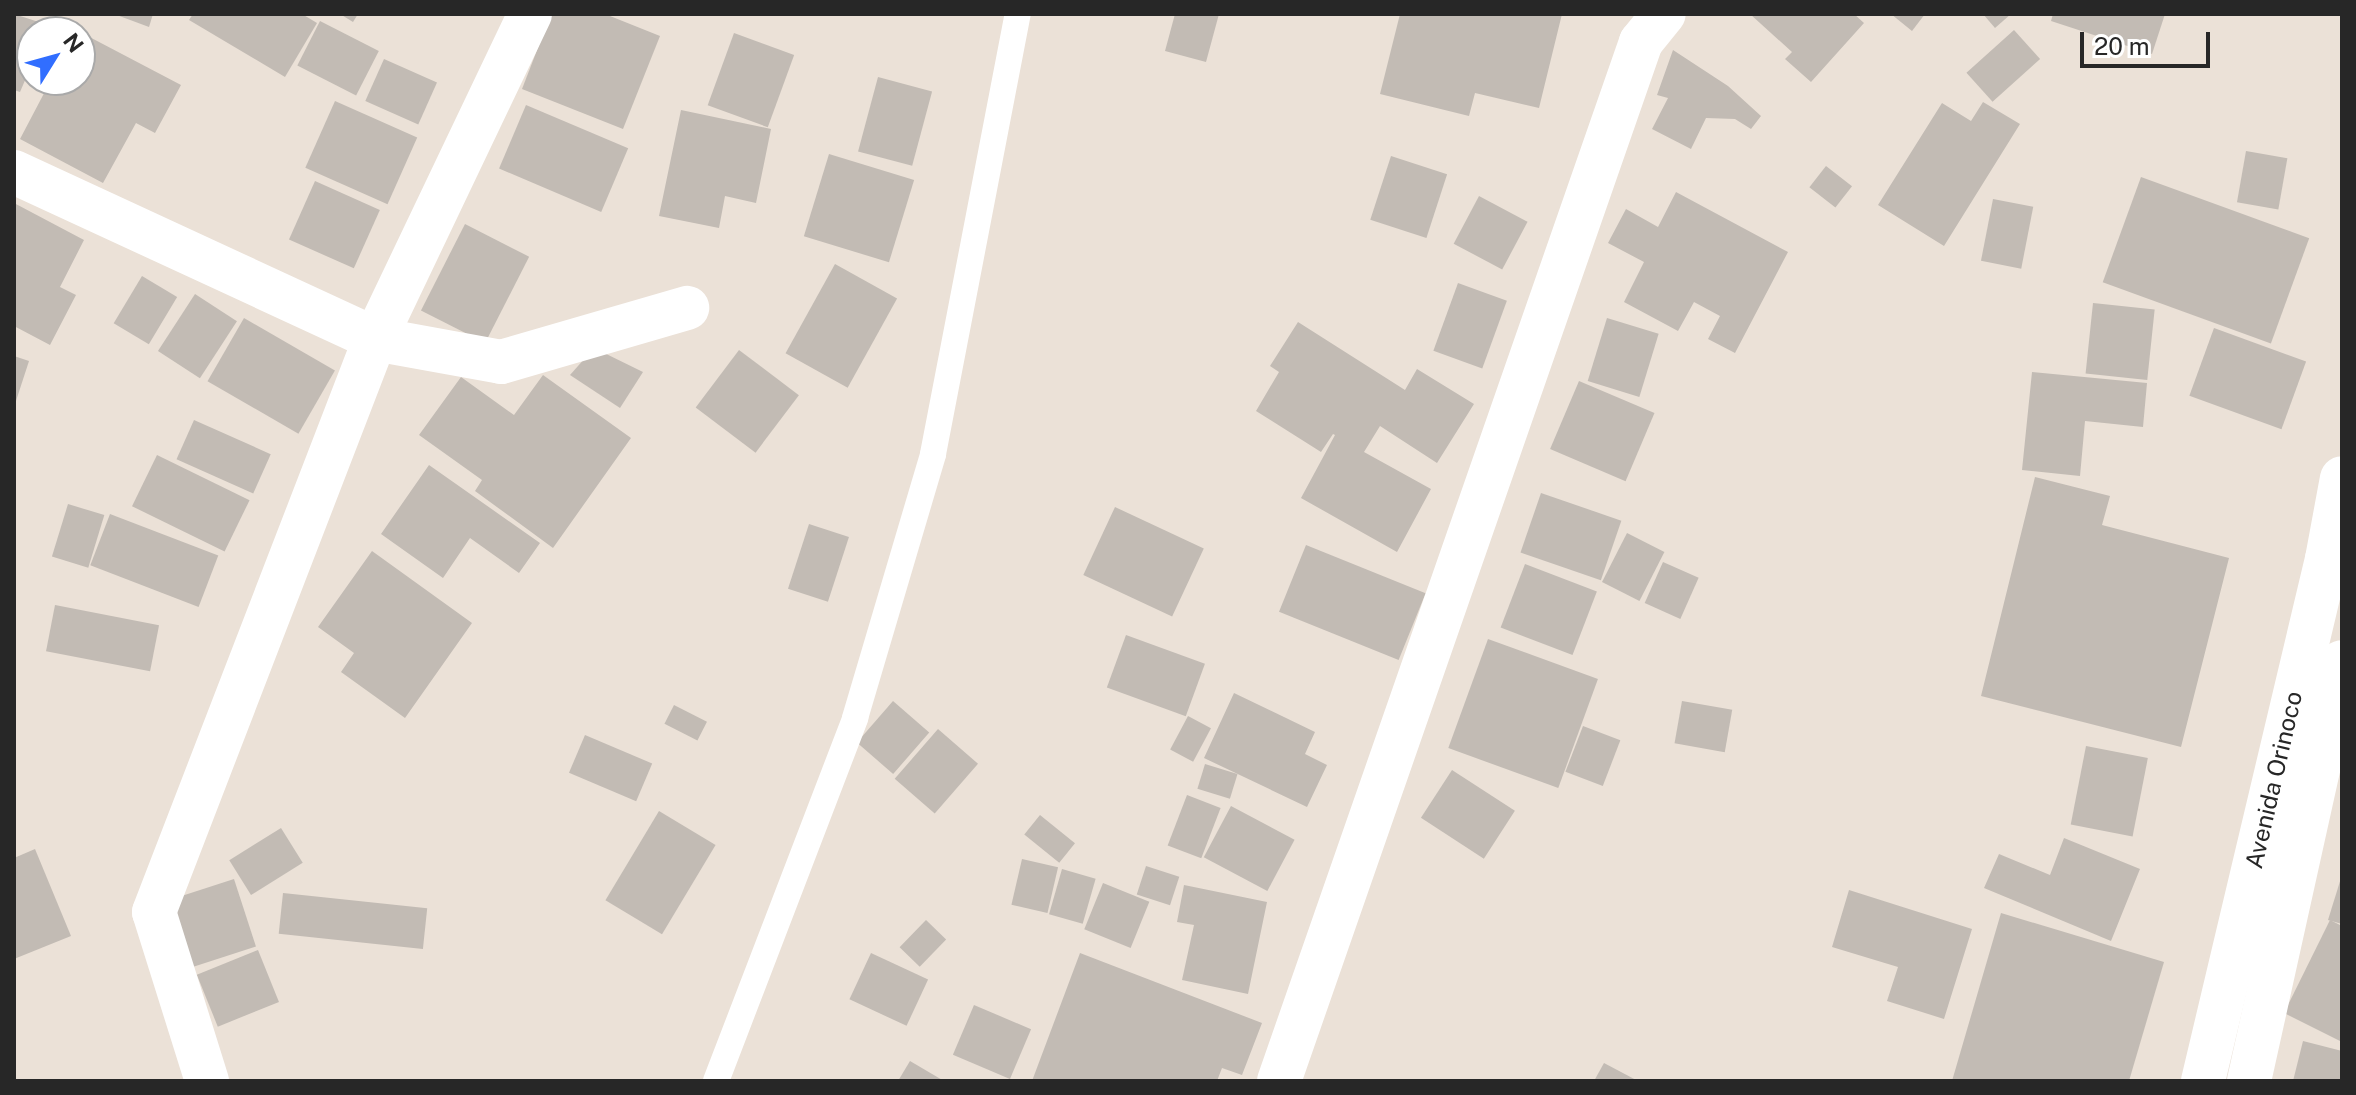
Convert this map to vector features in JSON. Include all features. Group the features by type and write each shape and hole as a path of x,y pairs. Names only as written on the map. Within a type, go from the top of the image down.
{"street":[{"path":"207,1081 154,912 375,339 530,14"},
{"path":"1279,1081 1641,42 1664,14"},
{"path":"14,172 375,339 501,362 687,308"},
{"name":"Avenida Orinoco","path":"2203,1081 2327,559 2342,478"},
{"name":"Avenida Orinoco","path":"2249,1081 2342,662"}],"lane":[{"path":"716,1081 855,718 933,454 1018,14"}],"building":[{"path":"14,14 20,16 16,16 14,90"},
{"path":"114,14 153,14 149,27"},
{"path":"193,14 302,14 317,23 285,77 189,20"},
{"path":"340,14 358,14 353,22"},
{"path":"551,14 605,14 660,36 623,129 522,89"},
{"path":"1175,14 1219,14 1206,62 1165,51"},
{"path":"1400,14 1562,14 1539,108 1475,93 1469,116 1380,94"},
{"path":"1750,14 1854,14 1864,23 1811,82 1785,59 1792,52"},
{"path":"1891,14 1925,14 1912,31"},
{"path":"1983,14 2011,14 1995,28"},
{"path":"2053,14 2165,14 2152,54 2051,21"},
{"path":"320,21 379,51 356,96 297,66"},
{"path":"2014,30 2040,59 1993,102 1966,73"},
{"path":"734,33 794,55 768,127 708,105"},
{"path":"96,40 181,85 155,133 136,123 103,183 20,139 43,96 96,96"},
{"path":"1673,50 1728,86 1761,116 1751,129 1735,119 1706,118 1691,149 1652,129 1668,98 1657,95"},
{"path":"384,59 437,83 418,125 365,101"},
{"path":"878,77 932,91 912,166 858,151"},
{"path":"335,101 417,138 388,204 305,168"},
{"path":"1983,102 2020,124 1944,246 1878,205 1942,103 1971,121"},
{"path":"526,105 628,148 601,212 499,169"},
{"path":"681,110 771,129 756,203 725,196 719,228 659,216"},
{"path":"2246,151 2287,158 2278,210 2237,202"},
{"path":"829,154 914,180 889,262 804,236"},
{"path":"1391,156 1447,174 1426,238 1370,220"},
{"path":"1826,166 1852,186 1835,208 1809,187"},
{"path":"2141,177 2309,238 2271,343 2103,282"},
{"path":"315,181 380,210 354,268 289,239"},
{"path":"1676,192 1788,252 1735,353 1708,339 1720,316 1694,302 1678,331 1624,302 1644,262 1608,243 1626,209 1658,227"},
{"path":"1479,196 1528,222 1502,270 1454,244"},
{"path":"1993,199 2033,207 2021,269 1981,261"},
{"path":"14,203 84,240 60,287 76,295 50,345 14,326"},
{"path":"465,224 529,257 485,343 421,310"},
{"path":"835,264 897,298 848,388 786,353"},
{"path":"142,276 177,297 149,344 114,323"},
{"path":"1458,283 1507,301 1482,368 1433,351"},
{"path":"195,294 237,321 200,378 158,351"},
{"path":"2093,303 2155,309 2147,380 2086,374"},
{"path":"244,318 335,370 298,434 208,381"},
{"path":"1607,318 1659,334 1639,397 1588,381"},
{"path":"1298,322 1405,390 1417,369 1474,404 1437,463 1380,426 1364,452 1431,489 1397,552 1301,498 1335,435 1321,452 1256,411 1279,372 1270,366"},
{"path":"2214,328 2306,362 2281,429 2189,396"},
{"path":"594,348 643,372 620,408 570,375"},
{"path":"739,350 799,395 756,453 696,408"},
{"path":"14,356 29,361 15,404 14,404"},
{"path":"2032,372 2147,383 2143,427 2085,421 2080,476 2022,470"},
{"path":"543,375 631,438 553,548 475,491 482,480 419,435 461,377 514,415"},
{"path":"1579,381 1654,413 1626,481 1550,449"},
{"path":"194,420 271,454 253,493 177,459"},
{"path":"157,455 250,500 225,551 132,506"},
{"path":"429,465 540,543 519,573 470,538 443,578 381,534"},
{"path":"2035,477 2110,496 2102,525 2229,558 2181,747 1981,696"},
{"path":"1541,493 1621,521 1601,580 1520,553"},
{"path":"68,504 104,515 88,568 52,557"},
{"path":"1115,507 1204,548 1172,616 1083,575"},
{"path":"110,514 218,556 199,607 90,565"},
{"path":"809,524 849,537 828,602 788,589"},
{"path":"1627,533 1664,552 1639,601 1602,582"},
{"path":"1306,545 1426,593 1399,660 1279,612"},
{"path":"372,551 472,623 405,718 341,672 354,653 318,627"},
{"path":"1663,562 1699,578 1680,619 1645,603"},
{"path":"1525,564 1597,592 1573,655 1501,627"},
{"path":"55,605 159,625 150,671 46,651"},
{"path":"1126,635 1205,664 1186,716 1107,688"},
{"path":"1488,639 1598,679 1558,788 1448,748"},
{"path":"1234,693 1315,732 1305,754 1327,765 1307,807 1204,758"},
{"path":"893,701 929,732 893,774 857,743"},
{"path":"1682,701 1732,710 1725,752 1675,743"},
{"path":"674,705 707,722 697,741 664,724"},
{"path":"1188,716 1211,728 1193,762 1170,750"},
{"path":"1583,726 1620,740 1603,786 1565,772"},
{"path":"938,729 978,764 935,814 895,779"},
{"path":"585,735 652,764 636,801 569,773"},
{"path":"2086,746 2148,758 2133,837 2071,825"},
{"path":"1205,764 1238,774 1230,799 1197,789"},
{"path":"1452,770 1515,811 1484,859 1421,818"},
{"path":"1187,795 1221,808 1201,858 1168,845"},
{"path":"1231,806 1295,840 1267,891 1204,857"},
{"path":"659,811 716,845 662,934 605,900"},
{"path":"1040,815 1075,843 1059,863 1024,834"},
{"path":"281,828 303,863 251,895 229,860"},
{"path":"2064,838 2140,869 2111,941 1984,888 1999,854 2050,875"},
{"path":"35,849 71,936 14,959 14,858"},
{"path":"1022,859 1058,867 1047,913 1011,905"},
{"path":"1146,866 1179,877 1170,905 1137,895"},
{"path":"1062,869 1096,879 1083,924 1049,914"},
{"path":"2342,878 2342,924 2328,920"},
{"path":"234,879 256,947 187,969 165,902"},
{"path":"1103,883 1149,902 1131,948 1084,929"},
{"path":"1184,885 1267,902 1248,994 1182,980 1194,925 1177,922"},
{"path":"1849,890 1972,929 1944,1019 1887,1001 1898,967 1832,947"},
{"path":"283,893 427,908 423,949 279,934"},
{"path":"2001,913 2164,962 2129,1081 1952,1081"},
{"path":"926,920 946,939 920,967 900,947"},
{"path":"2330,920 2342,926 2342,1042 2284,1013"},
{"path":"258,950 279,1002 218,1027 197,975"},
{"path":"871,953 928,980 907,1026 849,999"},
{"path":"1080,953 1262,1023 1242,1075 1222,1068 1217,1081 1032,1081"},
{"path":"974,1005 1031,1029 1010,1079 953,1055"},
{"path":"2303,1041 2342,1051 2342,1081 2293,1081"},
{"path":"910,1061 944,1081 898,1081"},
{"path":"1604,1063 1638,1081 1594,1081"}]}
